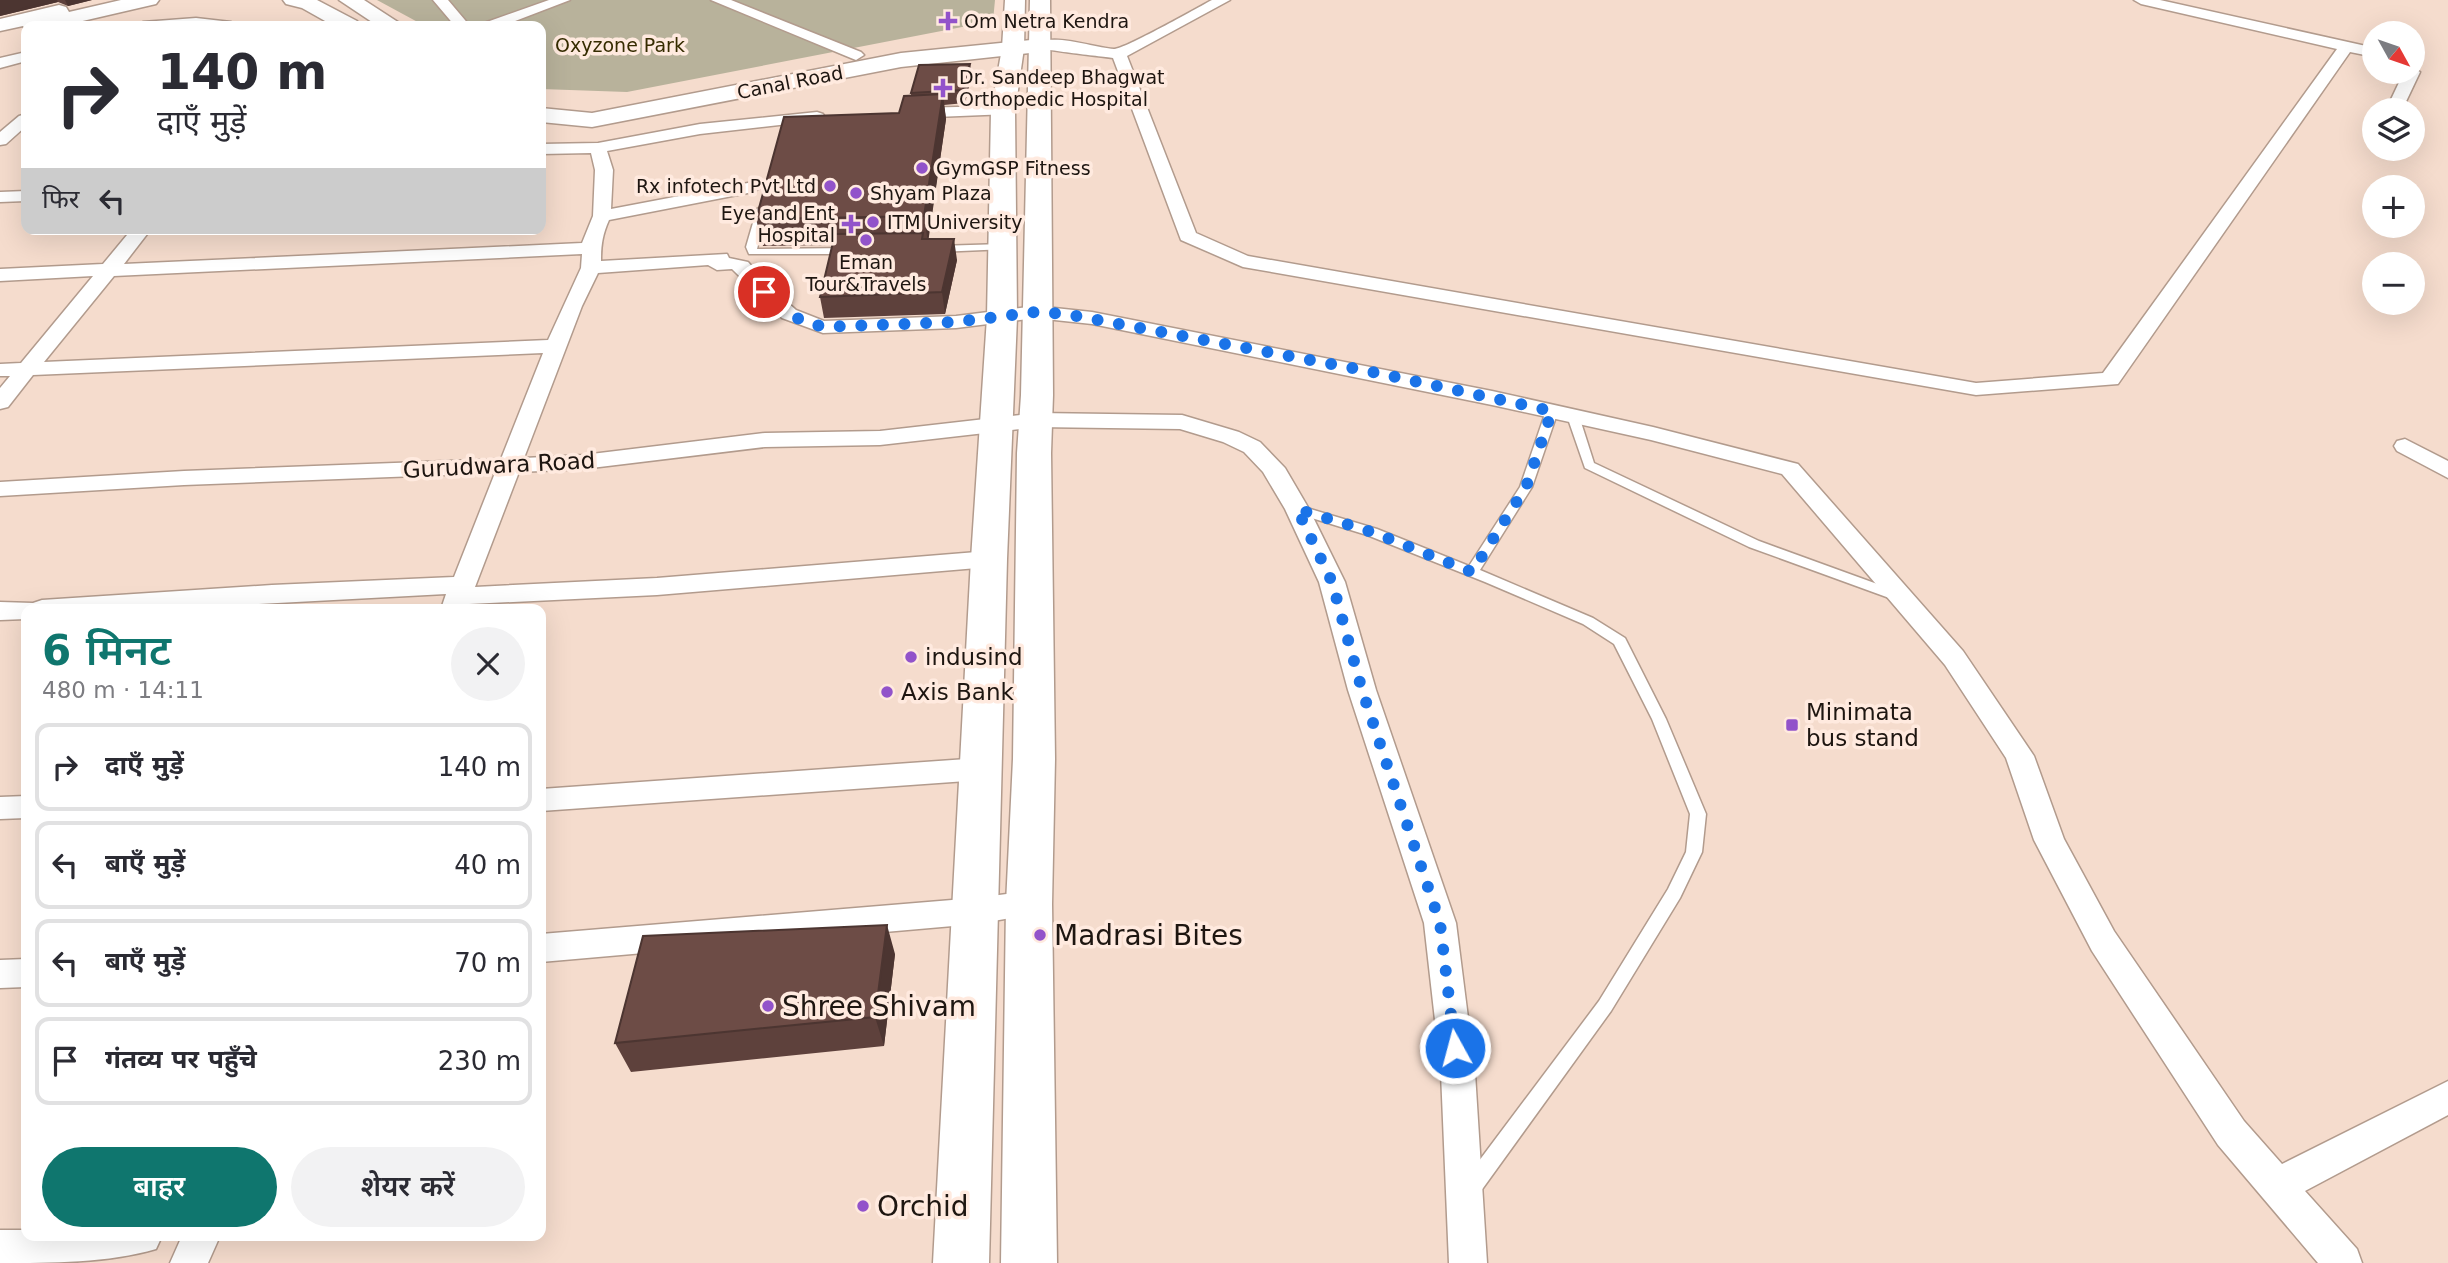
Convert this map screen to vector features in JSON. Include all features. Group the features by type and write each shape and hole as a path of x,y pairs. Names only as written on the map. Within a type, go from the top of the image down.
{"main road":[{"path":"0,25 104,0"},
{"path":"56,21 149,0"},
{"path":"293,0 309,4 340,21"},
{"path":"349,0 385,21"},
{"path":"1027,25 1003,111 1003,247 1019,314 1037,421 1034,453 1034,760 1029,904 1029,1263"},
{"path":"961,1263 996,425 1019,314 1027,25"},
{"name":"Canal Road","path":"546,101 610,103 636,99 856,55 1027,25"},
{"name":"Canal Road","path":"546,116 592,120 615,116 901,60 1027,25"},
{"path":"0,35 21,29"}],"street":[{"path":"440,0 459,21"},
{"path":"503,21 563,0"},
{"path":"718,0 856,55"},
{"path":"1027,25 1060,45 1119,54 1223,0"},
{"path":"2141,0 2362,51"},
{"path":"1119,54 1188,236 1243,261 1976,389 2110,379 2345,48"},
{"path":"0,63 21,57"},
{"path":"891,114 1003,111"},
{"path":"546,149 598,148 701,130 786,127 837,116"},
{"path":"0,118 21,119"},
{"path":"0,140 21,122"},
{"path":"458,597 593,258 592,238 602,216 604,170 598,148"},
{"path":"602,216 759,194"},
{"path":"0,197 21,196"},
{"path":"0,402 137,235"},
{"path":"0,275 440,258 720,258 717,264 736,262 741,266 764,292 789,314 823,327 932,324 1019,314 1092,318 1363,370 1562,413 1790,469 1954,658 2020,756 2049,840 2103,941 2231,1133 2343,1263"},
{"path":"0,370 557,346"},
{"name":"Gurudwara Road","path":"0,489 184,478 583,462 765,440 880,439 1037,421 1182,422 1252,447 1273,468 1297,509 1332,582 1362,690 1440,923 1458,1073 1468,1263"},
{"path":"2405,446 2448,471"},
{"path":"114,604 272,593 458,597 692,586 851,569 989,559"},
{"path":"0,611 21,610"},
{"path":"546,800 981,769"},
{"path":"0,808 21,807"},
{"path":"546,948 976,911 1029,904"},
{"path":"0,974 21,973"},
{"path":"2277,1186 2448,1097"},
{"path":"0,1249 58,1248 108,1241"},
{"path":"189,1263 199,1241"}],"lane":[{"path":"759,194 751,247 753,252 855,251"},
{"path":"922,249 1003,247"},
{"path":"1472,572 1526,487 1562,413"},
{"path":"1562,413 1589,465 1754,544 1902,597"},
{"path":"1297,509 1372,532 1472,572 1588,621 1620,641 1659,719 1698,814 1694,852 1674,893 1619,984 1463,1199"}],"green space":[{"name":"Oxyzone Park","path":"377,0 995,0 993,21 627,92 546,89 546,21 416,21"}],"building":[{"path":"970,64 963,90 911,93 919,65"},
{"name":"Shyam Plaza","path":"943,94 924,216 756,219 784,117 899,113 904,96"},
{"path":"923,233 922,239 954,239 942,292 820,297 835,234"},
{"name":"Shree Shivam","path":"887,925 875,1017 615,1043 643,936"}],"place":[{"name":"Om Netra Kendra","path":"948,21"},
{"name":"Dr. Sandeep Bhagwat Orthopedic Hospital","path":"943,88"},
{"name":"GymGSP Fitness","path":"922,168"},
{"name":"Rx infotech Pvt Ltd","path":"830,186"},
{"name":"Shyam Plaza","path":"856,193"},
{"name":"ITM University","path":"873,222"},
{"name":"Eye and Ent Hospital","path":"851,224"},
{"name":"Eman Tour&Travels","path":"866,240"},
{"name":"indusind","path":"911,657"},
{"name":"Axis Bank","path":"887,692"},
{"name":"Minimata bus stand","path":"1792,725"},
{"name":"Madrasi Bites","path":"1040,935"},
{"name":"Shree Shivam","path":"768,1006"},
{"name":"Orchid","path":"863,1206"}],"route":[{"path":"764,292 789,314 823,327 956,322 1036,312 1066,314 1363,370 1552,411 1526,487 1472,572 1372,532 1297,509 1332,582 1362,690 1440,923 1455,1048"}]}
